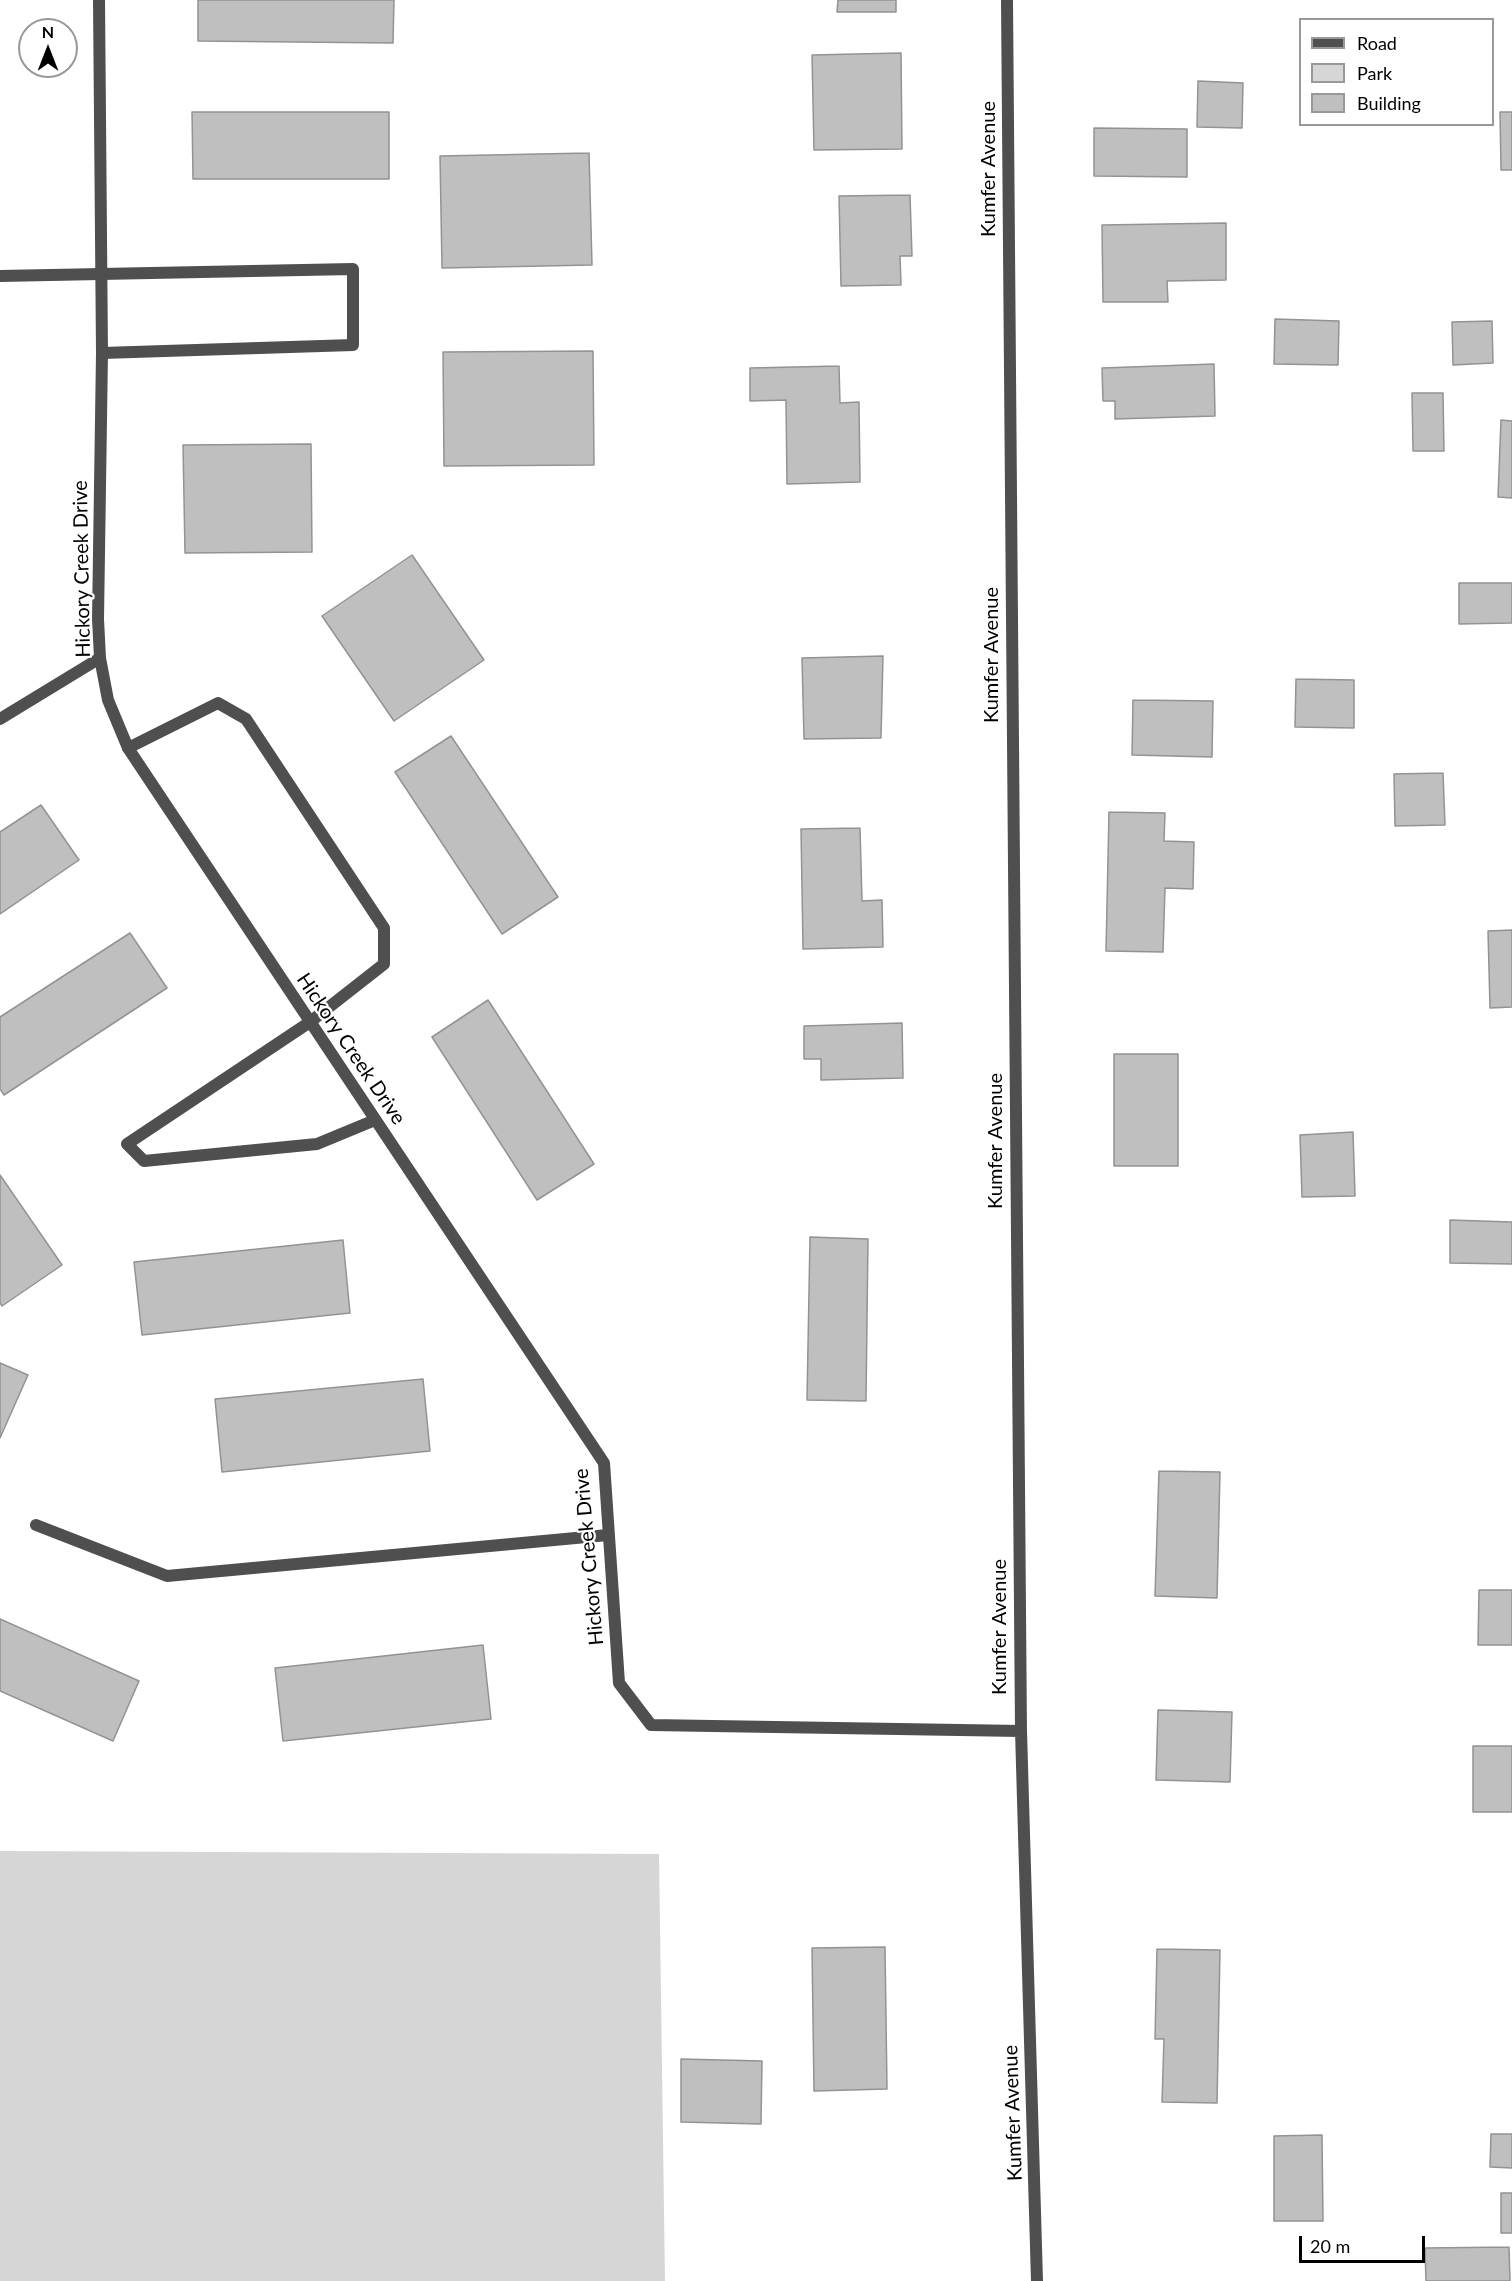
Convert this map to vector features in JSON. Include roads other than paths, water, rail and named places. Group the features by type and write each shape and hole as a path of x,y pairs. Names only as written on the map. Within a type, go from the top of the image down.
{"street":[{"name":"Hickory Creek Drive","path":"99,0 102,353 98,619 100,658 108,700 129,748 604,1463 619,1683 651,1725 1021,1731"},
{"name":"Kumfer Avenue","path":"1007,0 1021,1731 1037,2281"},
{"path":"0,276 353,269 353,345 102,353"},
{"path":"0,719 100,658"},
{"path":"129,748 218,703 246,719 384,928 384,964 310,1022 127,1144 144,1161 317,1144 375,1120"},
{"path":"36,1525 167,1576 608,1535"}]}
